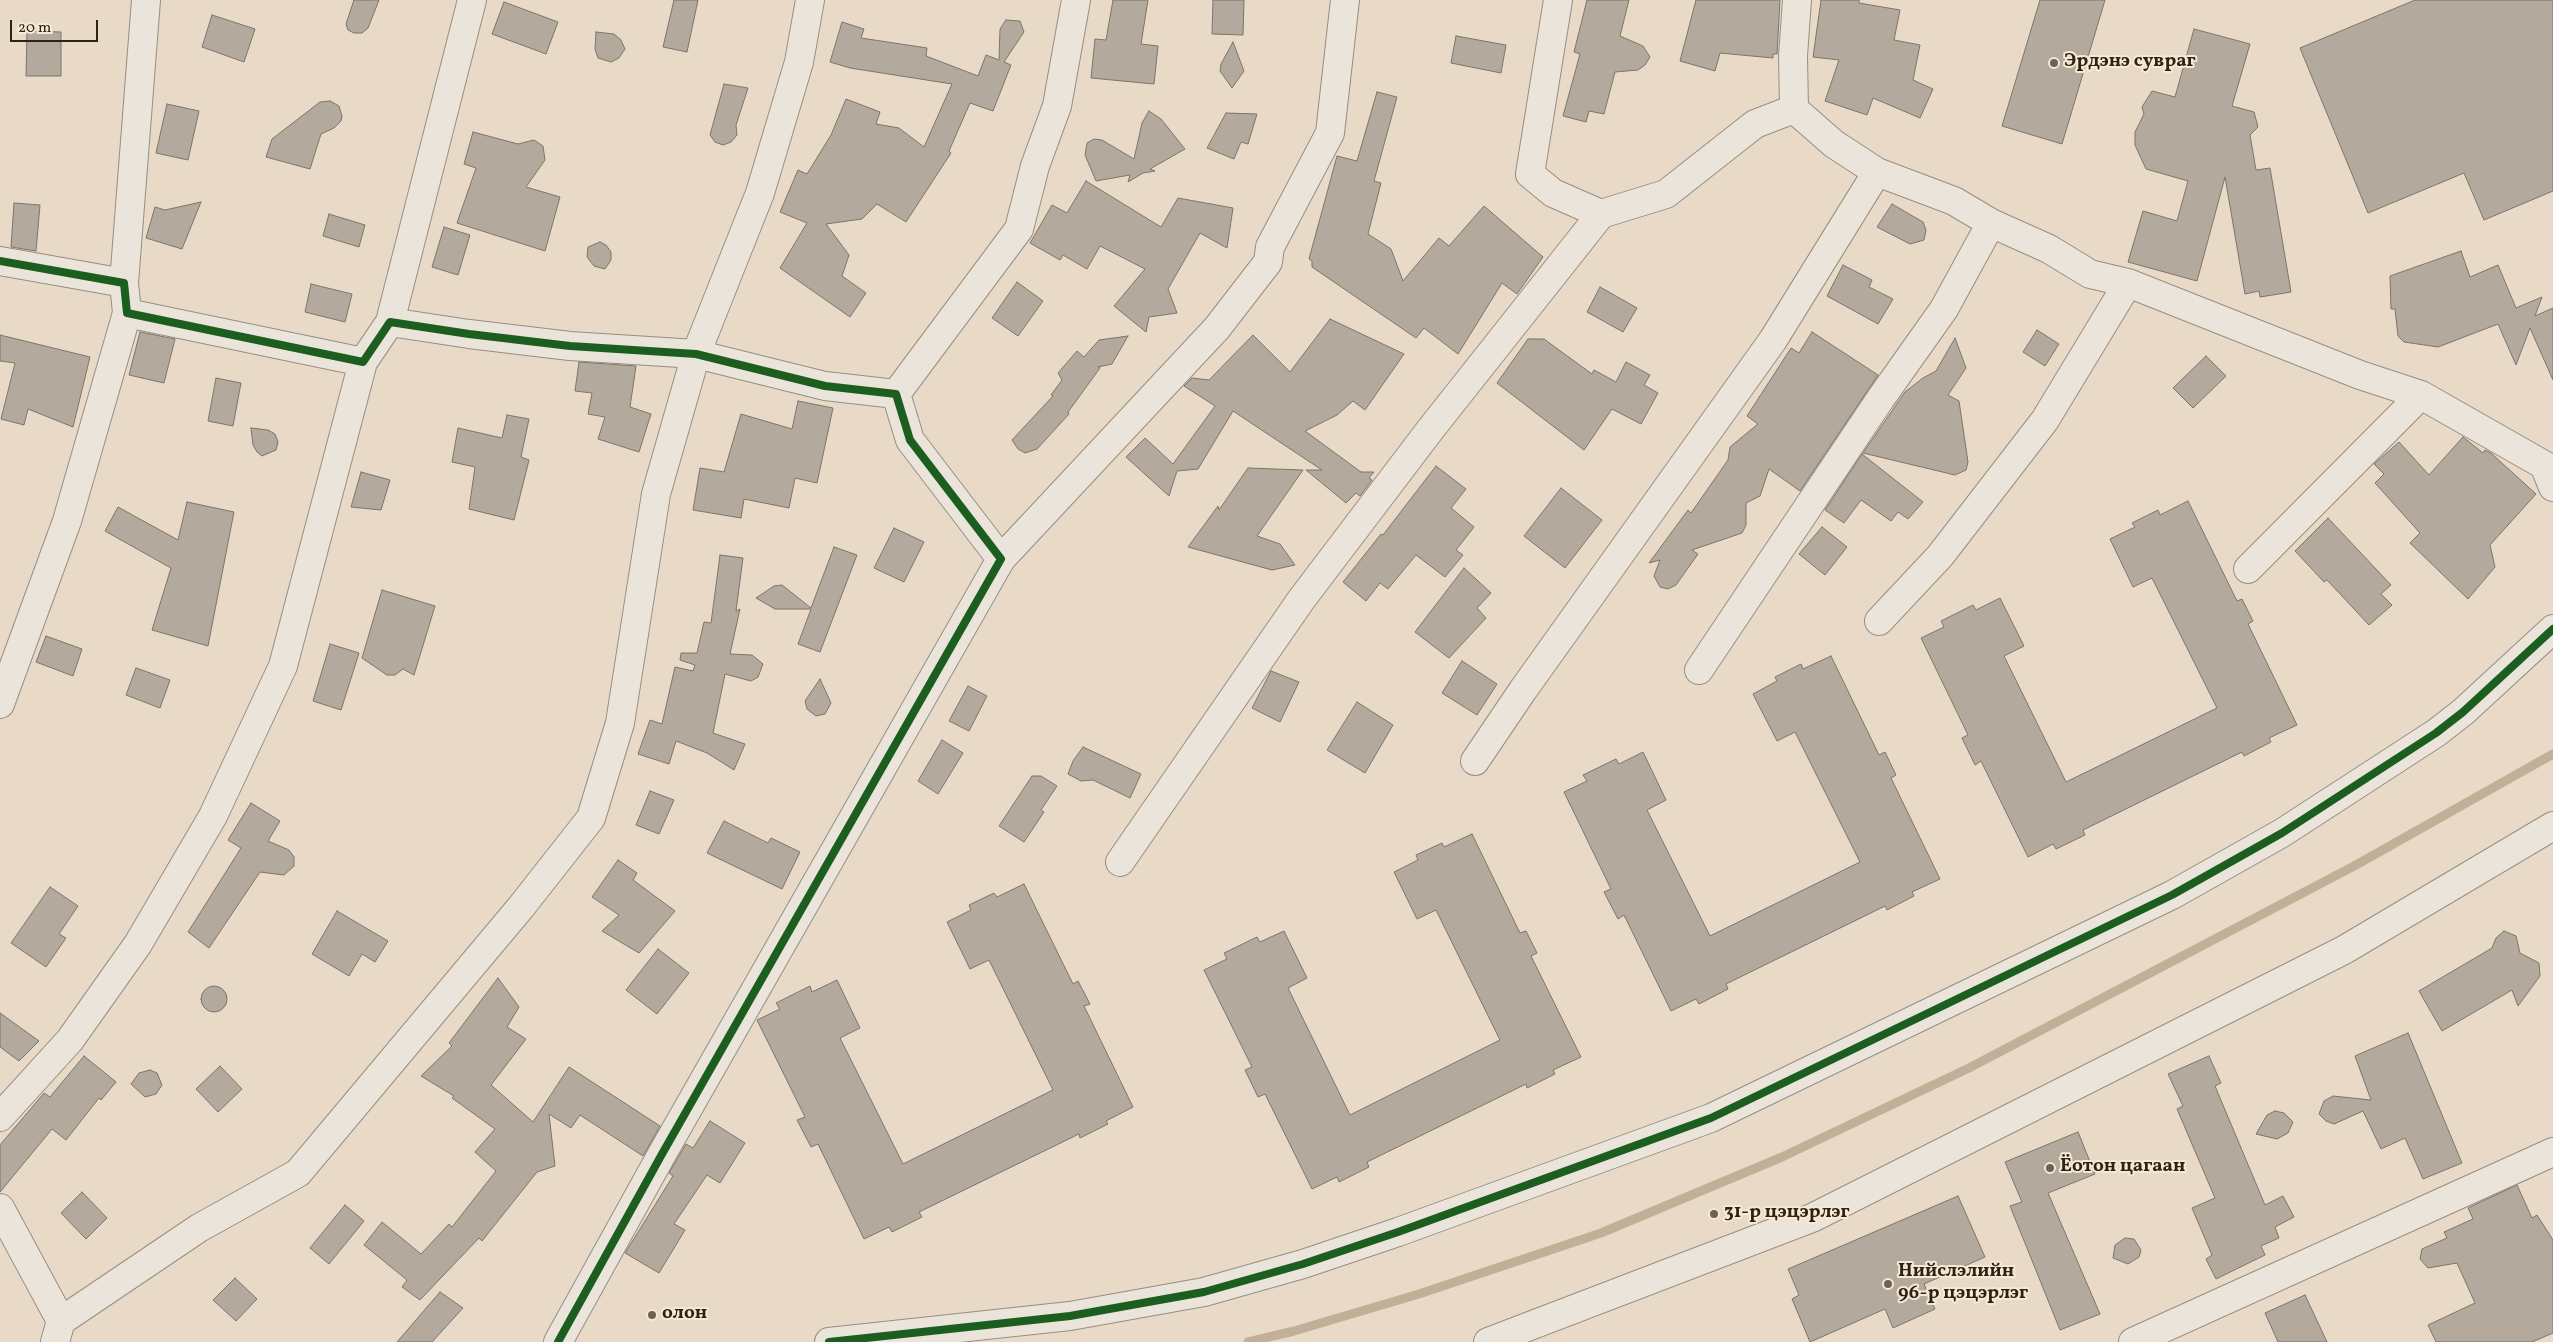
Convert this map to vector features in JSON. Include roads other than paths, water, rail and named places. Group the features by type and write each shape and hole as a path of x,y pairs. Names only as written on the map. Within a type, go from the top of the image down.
{"street":[{"path":"0,704 67,521 127,313 124,283 146,0"},
{"path":"0,1117 70,1040 138,944 213,816 283,666 363,362 390,322 472,0"},
{"path":"0,1208 58,1331 199,1228 298,1173 521,908 591,818 620,724 656,494 696,354 760,193 799,62 810,0"},
{"path":"896,394 1019,229 1035,166 1057,106 1076,0"},
{"path":"558,1342 662,1154 1001,559 1217,328 1268,262 1270,248 1330,133 1345,0"},
{"path":"1558,0 1530,174 1553,193 1601,214"},
{"path":"1797,0 1793,56 1794,109 1834,144 1877,172 1954,201 1991,224 2049,249 2090,274 2128,283 2360,375 2421,395 2544,465 2553,487"},
{"path":"1120,862 1301,600 1430,430 1601,214 1666,194 1755,124 1794,109"},
{"path":"1475,761 1522,690 1773,340 1877,172"},
{"path":"1699,670 1876,406 1944,309 1991,224"},
{"path":"0,261 124,283"},
{"path":"1879,621 1940,556 2045,420 2128,283"},
{"path":"127,313 363,362"},
{"path":"390,322 570,346 696,354 825,386 896,394"},
{"path":"896,394 910,440 1001,559"},
{"path":"2248,569 2421,395"},
{"path":"829,1342 1070,1316 1204,1292 1304,1264 1398,1232 1711,1118 2172,895 2282,834 2436,733 2463,712 2553,629"},
{"path":"1488,1342 1812,1218 2344,950 2553,826"},
{"path":"2133,1342 2553,1152"}],"waterway":[{"path":"1248,1342 1294,1331 1419,1294 1601,1233 1782,1157 1969,1068 2356,865 2553,754"}],"place":[{"name":"Эрдэнэ сувраг","path":"2054,63"},
{"name":"Ёотон цагаан","path":"2050,1168"},
{"name":"31-р цэцэрлэг","path":"1714,1214"},
{"name":"Нийслэлийн 96-р цэцэрлэг","path":"1888,1284"},
{"name":"олон","path":"652,1315"}]}
